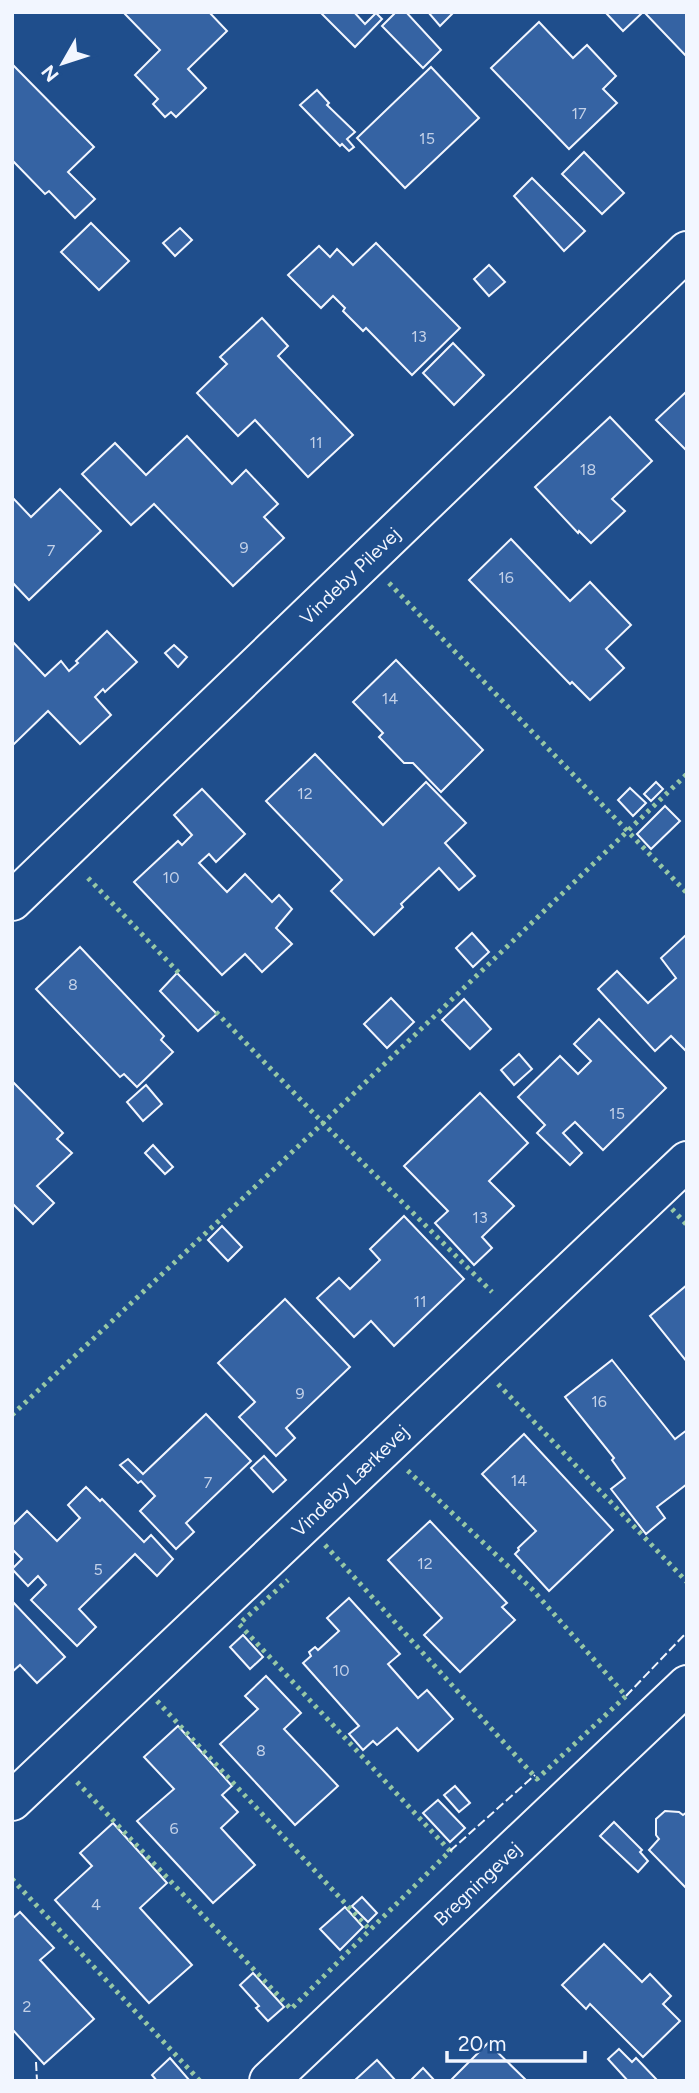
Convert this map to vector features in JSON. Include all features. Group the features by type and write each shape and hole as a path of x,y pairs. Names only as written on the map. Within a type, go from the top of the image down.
{"street":[{"name":"Vindeby Pilevej","path":"12,901 687,251"},
{"name":"Vindeby Lærkevej","path":"12,1801 687,1161"},
{"name":"Bregningevej","path":"269,2081 687,1685"}],"building":[{"path":"123,12 209,12 227,31 188,69 206,88 176,117 171,112 165,117 153,104 158,99 135,75 160,50"},
{"path":"320,12 354,12 365,24 376,13 382,19 355,47"},
{"path":"396,12 406,12 441,50 423,68 382,26"},
{"path":"428,12 454,12 440,26"},
{"path":"605,12 641,12 642,13 623,31"},
{"path":"644,12 687,12 687,57"},
{"path":"539,22 573,58 587,45 616,76 603,89 617,103 569,149 491,68"},
{"path":"12,64 94,147 68,172 95,199 75,218 49,191 45,194 12,160"},
{"path":"431,67 479,118 405,188 357,138"},
{"path":"317,90 329,103 327,105 355,132 347,139 354,147 349,151 342,144 340,146 300,105"},
{"path":"584,152 624,193 602,214 562,174"},
{"path":"532,178 585,231 564,251 514,196"},
{"path":"91,223 129,261 99,290 61,252"},
{"path":"180,228 192,240 175,256 163,243"},
{"path":"376,243 460,328 412,375 366,328 363,331 343,311 345,308 333,296 321,308 288,275 319,246 330,257 337,249 353,265"},
{"path":"489,265 505,282 489,296 474,279"},
{"path":"262,318 288,346 278,356 353,435 308,477 255,420 238,436 197,393 227,364 220,357"},
{"path":"453,343 484,375 454,405 423,373"},
{"path":"687,391 687,451 656,420"},
{"path":"610,417 652,461 612,499 625,511 591,543 579,531 578,533 535,487"},
{"path":"187,436 232,484 246,470 278,504 264,517 284,538 233,586 154,504 131,525 82,474 115,443 146,475"},
{"path":"60,489 101,531 29,600 12,582 12,497 31,517"},
{"path":"511,539 570,601 590,582 631,625 606,649 624,668 590,700 572,682 570,684 469,580"},
{"path":"107,631 137,662 105,692 103,689 95,697 111,715 80,744 48,711 12,746 12,641 45,676 61,661 69,671"},
{"path":"174,645 187,657 178,667 165,653"},
{"path":"396,660 483,750 441,792 413,763 404,763 379,737 383,733 353,702"},
{"path":"315,754 383,825 426,782 466,823 445,843 475,876 459,890 439,868 401,904 403,907 374,935 331,891 342,880 266,801"},
{"path":"656,782 663,789 651,801 644,794"},
{"path":"630,788 646,803 633,816 618,800"},
{"path":"202,789 245,834 216,862 209,854 199,863 227,892 245,874 272,902 279,895 292,909 276,928 292,944 262,972 245,954 222,975 134,882 178,841 182,845 192,835 174,815"},
{"path":"665,806 680,821 651,849 637,834"},
{"path":"472,933 489,952 473,967 456,948"},
{"path":"687,934 687,1052 671,1036 655,1051 598,989 617,971 648,1003 676,978 661,958"},
{"path":"80,947 164,1036 161,1040 173,1052 137,1087 124,1074 120,1077 36,989"},
{"path":"177,973 217,1014 198,1031 160,991"},
{"path":"391,998 414,1022 387,1048 364,1024"},
{"path":"464,999 491,1029 470,1049 442,1020"},
{"path":"599,1019 666,1088 603,1150 575,1122 563,1133 582,1153 570,1165 537,1133 545,1125 518,1097 560,1056 578,1074 591,1061 574,1044"},
{"path":"519,1054 532,1069 514,1085 501,1070"},
{"path":"12,1081 63,1133 57,1139 72,1153 37,1186 54,1203 33,1224 12,1203"},
{"path":"146,1085 162,1104 143,1121 127,1102"},
{"path":"480,1093 528,1143 489,1181 514,1206 482,1237 492,1248 474,1265 435,1223 448,1211 404,1166"},
{"path":"153,1145 173,1167 165,1174 145,1153"},
{"path":"404,1216 464,1279 394,1346 371,1321 354,1337 317,1298 339,1278 350,1289 380,1260 370,1249"},
{"path":"222,1226 242,1247 228,1261 208,1240"},
{"path":"687,1285 687,1362 650,1316"},
{"path":"285,1299 350,1367 286,1428 295,1438 276,1456 239,1417 255,1402 218,1363"},
{"path":"612,1360 675,1439 687,1430 687,1484 657,1507 665,1518 646,1534 611,1489 625,1478 612,1460 614,1458 565,1397"},
{"path":"206,1414 251,1461 186,1523 194,1532 176,1549 140,1511 155,1496 120,1465 128,1459 143,1474"},
{"path":"524,1434 613,1530 549,1591 515,1554 536,1531 482,1474"},
{"path":"264,1456 286,1480 273,1492 251,1468"},
{"path":"86,1487 100,1501 102,1499 144,1542 151,1535 173,1559 157,1576 135,1554 79,1609 96,1627 77,1646 31,1600 46,1585 38,1576 28,1586 12,1569 22,1559 12,1549 12,1526 27,1511 57,1541 80,1518 68,1505"},
{"path":"430,1521 507,1603 502,1607 515,1620 460,1672 424,1635 442,1618 388,1560"},
{"path":"349,1598 400,1654 388,1664 418,1698 427,1690 453,1719 418,1751 397,1728 377,1745 373,1741 363,1750 349,1734 359,1726 303,1663 311,1656 309,1652 315,1647 318,1650 339,1631 327,1618"},
{"path":"12,1601 65,1657 37,1683 20,1665 12,1672"},
{"path":"243,1635 263,1657 250,1669 230,1647"},
{"path":"266,1676 301,1713 284,1729 338,1786 295,1825 220,1744 258,1709 245,1696"},
{"path":"178,1726 232,1786 222,1795 238,1812 221,1828 255,1865 213,1903 137,1821 174,1789 144,1757"},
{"path":"455,1786 470,1803 459,1812 444,1795"},
{"path":"438,1800 465,1828 450,1842 423,1813"},
{"path":"665,1811 683,1815 687,1812 687,1889 649,1850 659,1839 656,1835 656,1819"},
{"path":"614,1822 642,1850 640,1852 648,1861 638,1872 600,1836"},
{"path":"113,1823 167,1883 140,1908 192,1965 149,2003 55,1900 92,1866 80,1853"},
{"path":"362,1897 377,1913 368,1922 352,1906"},
{"path":"345,1907 363,1927 340,1950 320,1929"},
{"path":"20,1912 54,1948 40,1960 94,2019 44,2064 12,2029 12,1919"},
{"path":"604,1944 642,1982 650,1974 671,1996 663,2004 680,2021 643,2057 590,2004 586,2009 562,1985"},
{"path":"253,1973 284,2007 268,2021 256,2008 259,2006 240,1985"},
{"path":"488,2043 527,2081 450,2081"},
{"path":"619,2049 632,2062 636,2058 658,2081 628,2081 608,2059"},
{"path":"170,2058 190,2081 157,2081 152,2075"},
{"path":"377,2060 396,2081 354,2081"},
{"path":"423,2068 435,2081 410,2081"}],"hedge":[{"path":"389,583 687,893"},
{"path":"12,1415 323,1123 687,774"},
{"path":"88,878 180,974"},
{"path":"216,1012 492,1292"},
{"path":"672,1209 687,1225"},
{"path":"498,1384 687,1582"},
{"path":"325,1545 537,1779 626,1696 532,1589 406,1469"},
{"path":"157,1701 370,1930 450,1851 239,1624 288,1580"},
{"path":"77,1782 291,2009 370,1930"},
{"path":"12,1879 200,2081"}],"fence":[{"path":"626,1696 687,1632"},
{"path":"450,1851 535,1775"},
{"path":"36,2062 37,2081"}]}
